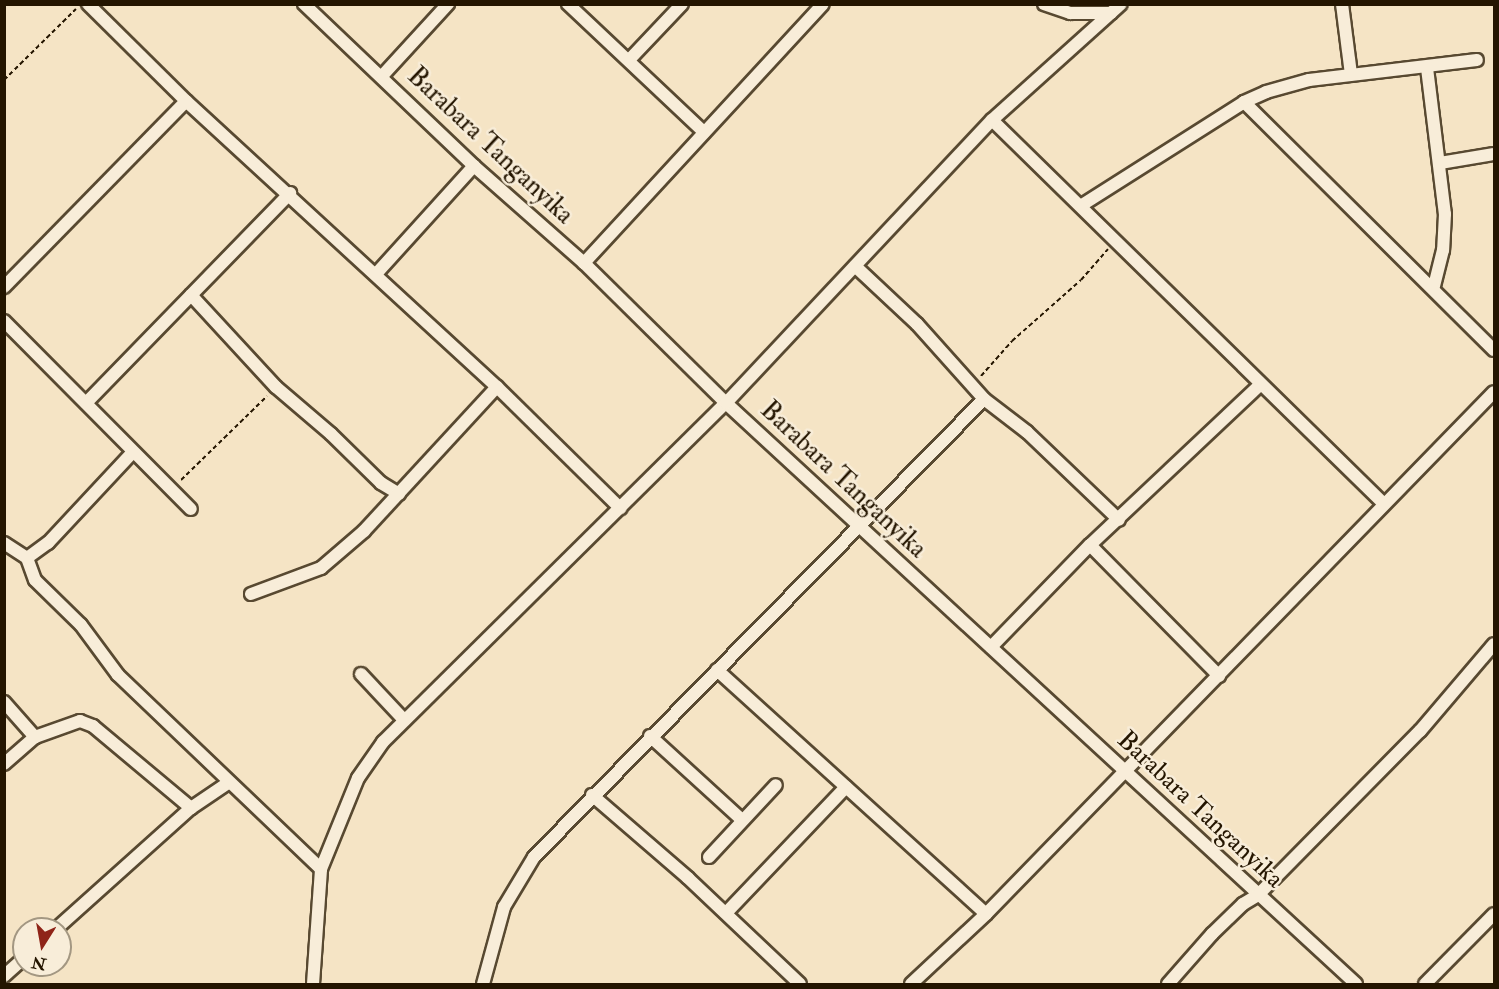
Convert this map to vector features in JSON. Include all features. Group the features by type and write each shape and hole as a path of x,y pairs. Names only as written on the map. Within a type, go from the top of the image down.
{"street":[{"path":"88,4 186,101 290,193 497,387 620,508"},
{"name":"Barabara Tanganyika","path":"304,4 474,166 584,263 726,403 1356,984"},
{"path":"382,76 448,4"},
{"path":"568,4 704,132"},
{"path":"629,60 682,4"},
{"path":"584,263 824,4"},
{"path":"1044,4 1070,13 1111,13"},
{"path":"313,984 321,869 358,778 404,720 726,403 992,120 1121,4"},
{"path":"1342,4 1351,74"},
{"path":"1082,205 1244,102 1309,80 1351,74 1427,69 1477,60"},
{"path":"1427,69 1440,163 1444,232 1434,286"},
{"path":"4,287 186,101"},
{"path":"1244,102 1434,286 1494,350"},
{"path":"992,120 1082,205 1260,385 1383,503"},
{"path":"1440,163 1494,154"},
{"path":"375,274 474,166"},
{"path":"86,403 290,193"},
{"path":"855,266 974,384 984,399 1027,432 1119,520"},
{"path":"191,295 276,387 332,434 381,483 399,494"},
{"path":"4,321 132,453 191,509"},
{"path":"991,647 1090,545 1260,385"},
{"path":"250,594 321,568 364,531 497,387"},
{"path":"911,984 986,914 1124,769 1219,676 1383,503 1494,392"},
{"path":"498,984 484,982 504,907 534,856 650,736 861,527 984,399"},
{"path":"27,558 48,543 132,453"},
{"path":"4,543 27,558 35,580 81,625 118,675 228,783 321,869"},
{"path":"1090,545 1219,676"},
{"path":"1168,984 1219,927 1243,904 1258,895 1420,731 1494,644"},
{"path":"717,670 986,914"},
{"path":"361,674 404,720"},
{"path":"4,702 35,737"},
{"path":"4,764 35,737 73,722 87,722 191,808"},
{"path":"650,736 741,819"},
{"path":"69,917 191,808 228,783"},
{"path":"709,857 741,819 776,785"},
{"path":"726,913 846,787"},
{"path":"592,795 726,913 800,984"},
{"path":"1425,984 1494,914"}],"path":[{"path":"4,80 80,4"},
{"path":"974,384 1012,341 1081,280 1116,241"},
{"path":"171,491 276,387"}]}
